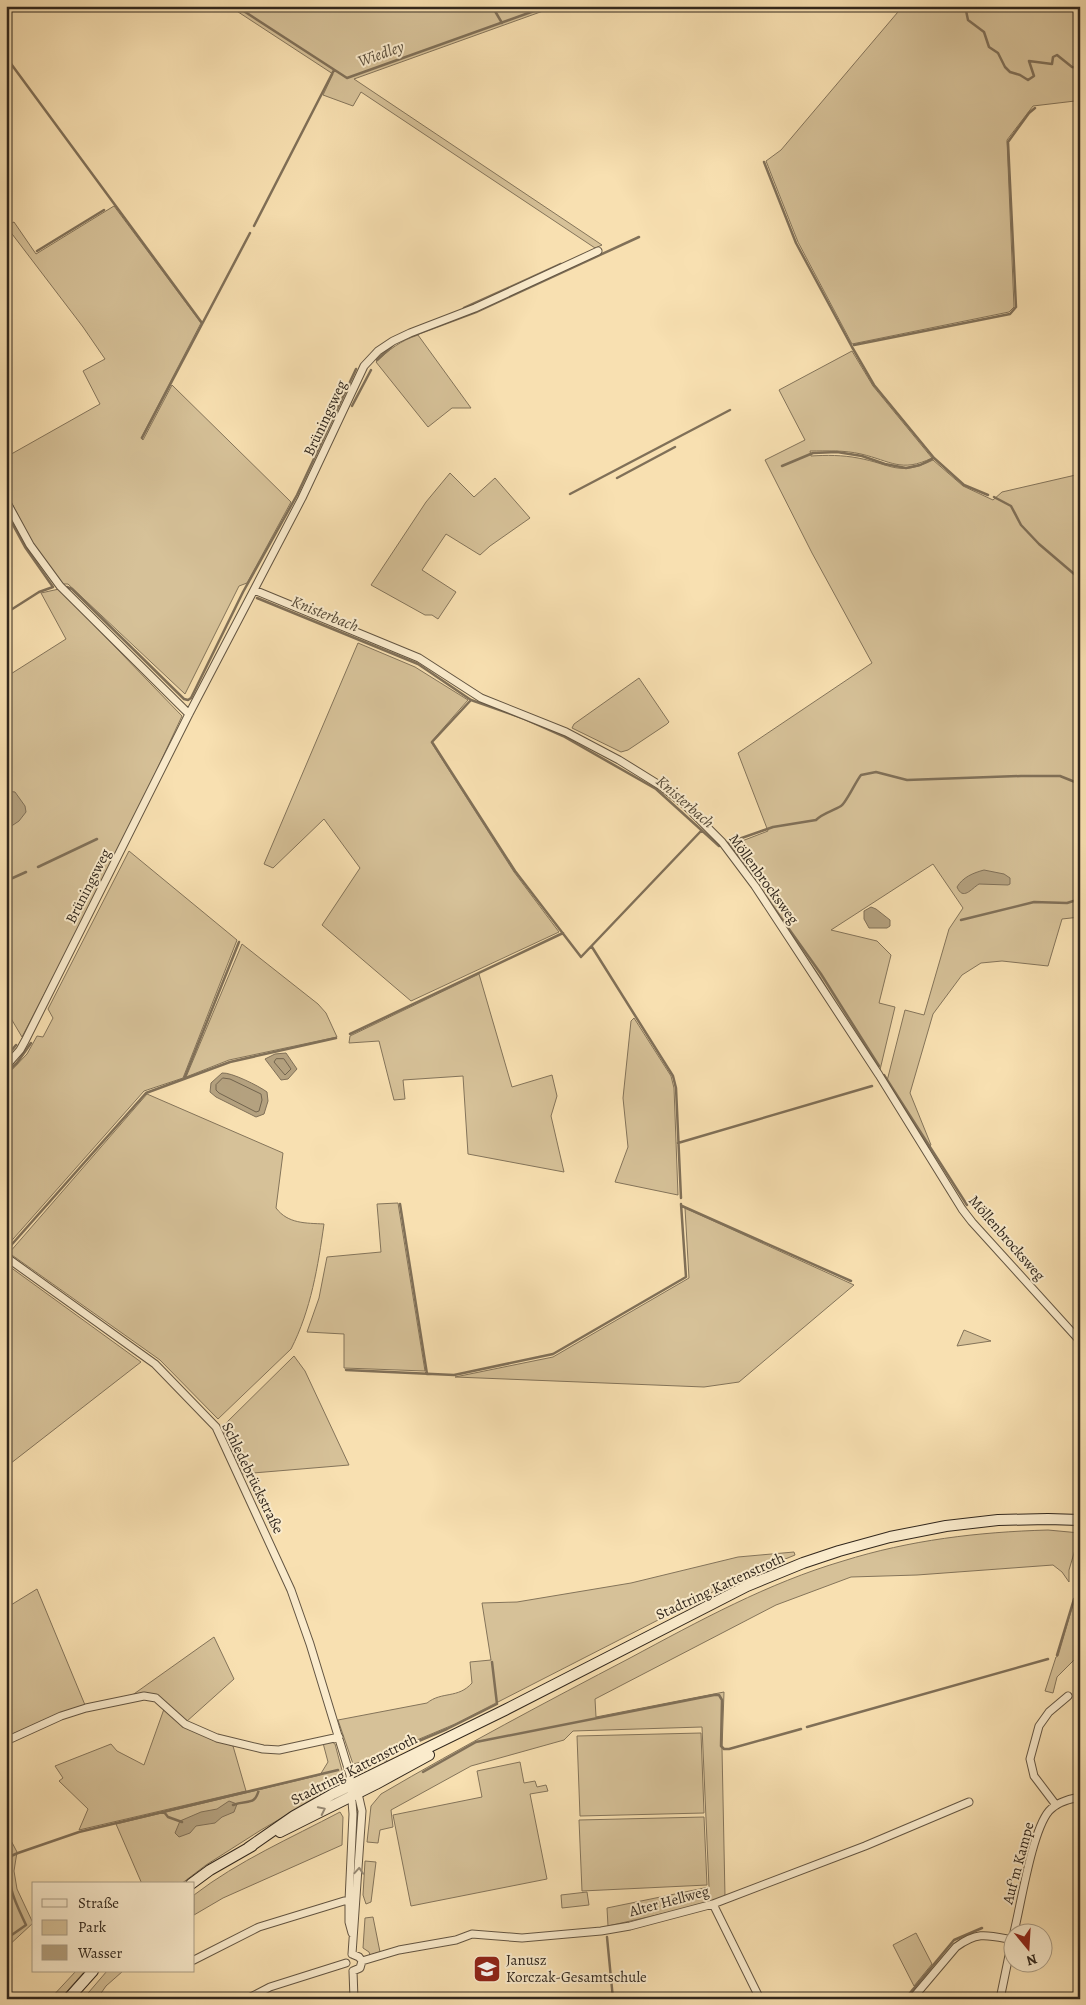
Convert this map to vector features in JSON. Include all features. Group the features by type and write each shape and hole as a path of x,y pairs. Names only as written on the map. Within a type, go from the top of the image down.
{"main road":[{"name":"Stadtring Kattenstroth","path":"194,1882 210,1870 353,1787 462,1736 505,1710 747,1586 839,1551 890,1537 946,1526 998,1520 1048,1518 1080,1520"},
{"path":"68,1999 92,1972"}],"street":[{"name":"Brüningsweg","path":"6,1066 25,1041 189,714 302,498 364,366 378,351 410,332 475,308 598,251"},
{"path":"6,501 30,545 60,586 189,714"},
{"name":"Möllenbrocksweg","path":"254,590 419,658 481,698 573,736 619,760 661,786 685,806 724,845 755,886 967,1216 1080,1341"},
{"name":"Schledebrückstraße","path":"6,1257 155,1364 216,1427 291,1590 310,1644 362,1811 352,1901 356,1922 352,1933 352,1954"},
{"path":"6,1741 61,1716 86,1708 144,1696 156,1698 185,1724 216,1738 262,1749 279,1750 339,1737"},
{"path":"1068,1696 1049,1712 1039,1726 1030,1759 1034,1776 1056,1805 1080,1797"},
{"name":"Alter Hellweg","path":"362,1961 399,1950 456,1940 472,1934 522,1938 586,1933 630,1926 713,1904 865,1846 969,1802"},
{"name":"Auf'm Kampe","path":"1016,1922 1037,1830 1046,1814 1056,1805"},
{"path":"195,1959 259,1927 352,1901"},
{"path":"713,1904 760,1999"},
{"path":"912,1999 956,1946 963,1941 985,1934 1004,1935"},
{"path":"247,1999 270,1986 346,1963 352,1954 357,1955 362,1961 360,1968 354,1971"},
{"path":"346,1963 349,1969 354,1971"},
{"path":"354,1971 354,1999"},
{"name":"Auf'm Kampe","path":"1000,1999 1006,1972"}],"green space":[{"path":"229,6 557,6 354,79 602,245 595,248 361,92 353,106 323,95 333,74"},
{"path":"903,6 1080,6 1080,104 1075,101 1033,106 1007,140 1014,307 1009,312 852,344 798,242 766,161 781,150"},
{"path":"114,206 201,323 141,438 143,440 172,385 291,502 247,583 239,586 185,694 68,584 62,584 33,544 6,492 6,457 100,404 83,371 105,359 6,226 14,222 36,254"},
{"path":"418,335 471,408 452,408 428,427 376,362 396,346"},
{"path":"852,351 873,386 932,458 912,465 904,465 848,452 810,451 811,456 852,457 895,468 912,468 933,460 963,486 993,500 1002,492 1080,474 1080,917 1062,919 1048,966 1002,961 981,963 962,975 933,1014 910,1093 931,1145 926,1149 886,1085 905,1010 924,1015 949,929 963,908 933,864 831,930 877,941 891,955 879,1003 895,1007 879,1074 820,977 729,846 768,831 738,753 872,663 812,553 765,460 805,440 779,390"},
{"path":"450,473 474,497 495,478 530,518 480,555 446,534 422,570 456,592 438,619 432,615 425,615 371,585 426,502"},
{"path":"59,589 182,716 122,844 22,1037 6,1010 6,677 66,639 41,593"},
{"path":"358,643 415,667 468,700 431,742 514,872 559,932 411,1001 322,925 360,868 324,819 273,868 264,864"},
{"path":"639,678 669,722 667,724 628,750 621,752 572,728 574,724"},
{"path":"129,851 237,940 183,1078 144,1091 6,1247 6,1076 27,1054 37,1036 43,1037 53,1018 48,1009"},
{"path":"242,944 318,1004 326,1013 337,1037 229,1060 186,1077"},
{"path":"479,974 512,1087 552,1075 557,1096 551,1116 564,1172 468,1154 463,1076 403,1080 405,1099 394,1100 379,1041 349,1043 350,1036"},
{"path":"634,1018 671,1076 674,1088 678,1195 615,1182 628,1147 623,1098 631,1021"},
{"path":"147,1094 283,1153 276,1208 292,1220 324,1224 309,1303 291,1349 218,1419 160,1360 9,1253"},
{"path":"398,1203 425,1371 344,1368 344,1334 307,1332 319,1298 327,1257 381,1252 377,1204"},
{"path":"685,1208 854,1285 739,1382 704,1387 455,1377 553,1357 689,1278"},
{"path":"6,1264 141,1362 6,1467"},
{"path":"964,1330 991,1341 957,1346"},
{"path":"294,1356 305,1371 349,1465 241,1474 224,1434 225,1424"},
{"path":"1048,1530 1080,1533 1069,1570 1069,1582 1062,1572 1053,1565 917,1575 851,1577 776,1605 595,1699 596,1717 724,1692 722,1749 725,1897 710,1903 608,1926 607,1908 709,1887 702,1727 573,1731 564,1740 471,1766 391,1810 393,1827 380,1830 378,1843 367,1842 371,1806 381,1794 536,1708 734,1604 815,1570 893,1548 944,1538"},
{"path":"794,1552 795,1555 744,1576 455,1724 386,1753 383,1757 353,1764 338,1720 427,1703 438,1697 456,1693 467,1688 472,1683 470,1662 491,1660 482,1603 517,1602 631,1583 738,1557"},
{"path":"37,1589 85,1705 60,1713 6,1737 6,1608"},
{"path":"1079,1600 1080,1654 1057,1677 1053,1693 1045,1691 1056,1657 1058,1656 1074,1601"},
{"path":"214,1637 234,1679 186,1722 156,1695 131,1696"},
{"path":"164,1709 215,1740 233,1746 246,1791 79,1830 88,1809 59,1781 63,1778 55,1766 111,1744 117,1751 144,1765"},
{"path":"701,1733 704,1813 580,1816 577,1736"},
{"path":"332,1742 335,1744 343,1774 340,1780 331,1786 331,1789 261,1830 206,1865 184,1882 141,1882 116,1824 320,1775 328,1762 323,1743"},
{"path":"520,1762 524,1783 535,1781 537,1787 546,1785 548,1791 530,1794 547,1879 411,1906 393,1815 482,1797 477,1771"},
{"path":"340,1812 343,1817 342,1845 223,1898 195,1914 195,1894 228,1871"},
{"path":"704,1817 707,1885 582,1891 579,1820"},
{"path":"6,1831 17,1852 14,1871 17,1889 32,1924 6,1948"},
{"path":"365,1861 376,1862 371,1902 366,1904 363,1895"},
{"path":"587,1892 589,1905 562,1908 561,1895"},
{"path":"373,1917 380,1952 370,1955 363,1948 365,1918"},
{"path":"916,1933 932,1964 914,1986 893,1945"},
{"path":"75,1972 84,1972 60,1999 50,1999"},
{"path":"106,1972 122,1972 106,1986 97,1999 83,1999"}],"water":[{"path":"6,791 15,792 25,806 26,812 19,821 10,827 6,825"},
{"path":"984,870 1004,874 1010,878 1010,884 979,884 967,893 964,894 959,891 957,887 965,878"},
{"path":"871,907 890,920 890,926 887,928 869,928 864,919 864,911"},
{"path":"286,1053 297,1069 288,1079 281,1080 265,1059 275,1054"},
{"path":"222,1073 238,1077 267,1092 268,1101 264,1114 256,1117 216,1097 210,1092 211,1083"},
{"path":"229,1801 237,1804 234,1812 222,1817 215,1823 196,1826 190,1833 179,1837 175,1833 180,1821 201,1812 217,1809"}],"waterway":[{"name":"Wiedley","path":"236,6 347,78 548,6"},
{"path":"492,6 502,23"},
{"path":"965,6 968,20 984,32 989,47 998,53 1005,67 1010,72 1028,80 1034,76 1029,61 1052,64 1053,57 1057,55 1072,67 1080,68"},
{"path":"6,57 202,323"},
{"path":"254,226 334,70"},
{"path":"854,345 1010,314 1016,307 1008,142 1029,113 1035,108"},
{"path":"764,162 796,243 874,385 934,458 964,485 988,495"},
{"path":"37,251 104,210"},
{"path":"142,438 250,233"},
{"path":"409,337 476,312 639,237"},
{"path":"464,308 561,264"},
{"path":"377,360 393,345"},
{"name":"Knisterbach","path":"67,587 72,589 184,699 188,700 191,698 243,592 297,495 356,369"},
{"path":"352,406 371,370"},
{"path":"570,494 730,410"},
{"path":"617,478 675,447"},
{"path":"782,466 813,453 837,452 862,456 885,464 906,468 920,465 934,458"},
{"path":"994,497 1011,506 1021,525 1039,544 1080,579"},
{"path":"6,512 25,547 53,587"},
{"name":"Knisterbach","path":"6,613 39,592 53,587"},
{"name":"Knisterbach","path":"257,598 418,664 471,700 525,719 563,736 656,789 719,846 773,827 816,820 843,804 861,775 876,772 907,780 1060,776 1080,784"},
{"path":"471,700 432,742 515,871 581,957 701,831"},
{"path":"38,867 97,839"},
{"path":"729,843 756,882"},
{"path":"6,881 26,872"},
{"path":"759,887 821,974 879,1066"},
{"path":"961,920 1034,902 1067,903 1080,899"},
{"path":"350,1034 563,933"},
{"path":"184,1079 239,942"},
{"path":"592,947 673,1076 676,1088 681,1198"},
{"path":"6,1251 146,1093 230,1062 336,1038"},
{"path":"6,1073 17,1063 31,1043"},
{"path":"6,1057 16,1045"},
{"path":"884,1075 967,1205"},
{"path":"678,1143 872,1086"},
{"path":"400,1204 427,1374"},
{"path":"346,1370 454,1375 553,1354 686,1277 681,1204"},
{"path":"682,1206 851,1281"},
{"path":"1057,1655 1074,1599 1080,1598"},
{"path":"807,1727 1048,1659"},
{"path":"356,1766 386,1760 388,1754 447,1729 497,1704 492,1662"},
{"path":"423,1772 476,1742 714,1695 719,1695 722,1700 721,1746 724,1749 801,1729"},
{"path":"6,1939 26,1925 10,1884 11,1856 79,1832 338,1770"},
{"path":"233,1805 250,1802 255,1798 259,1789"},
{"path":"164,1812 168,1817 182,1822"},
{"path":"905,1999 954,1940 982,1928"},
{"path":"607,1937 613,1999"}],"place":[{"name":"Janusz Korczak-Gesamtschule","path":"487,1969"}]}
